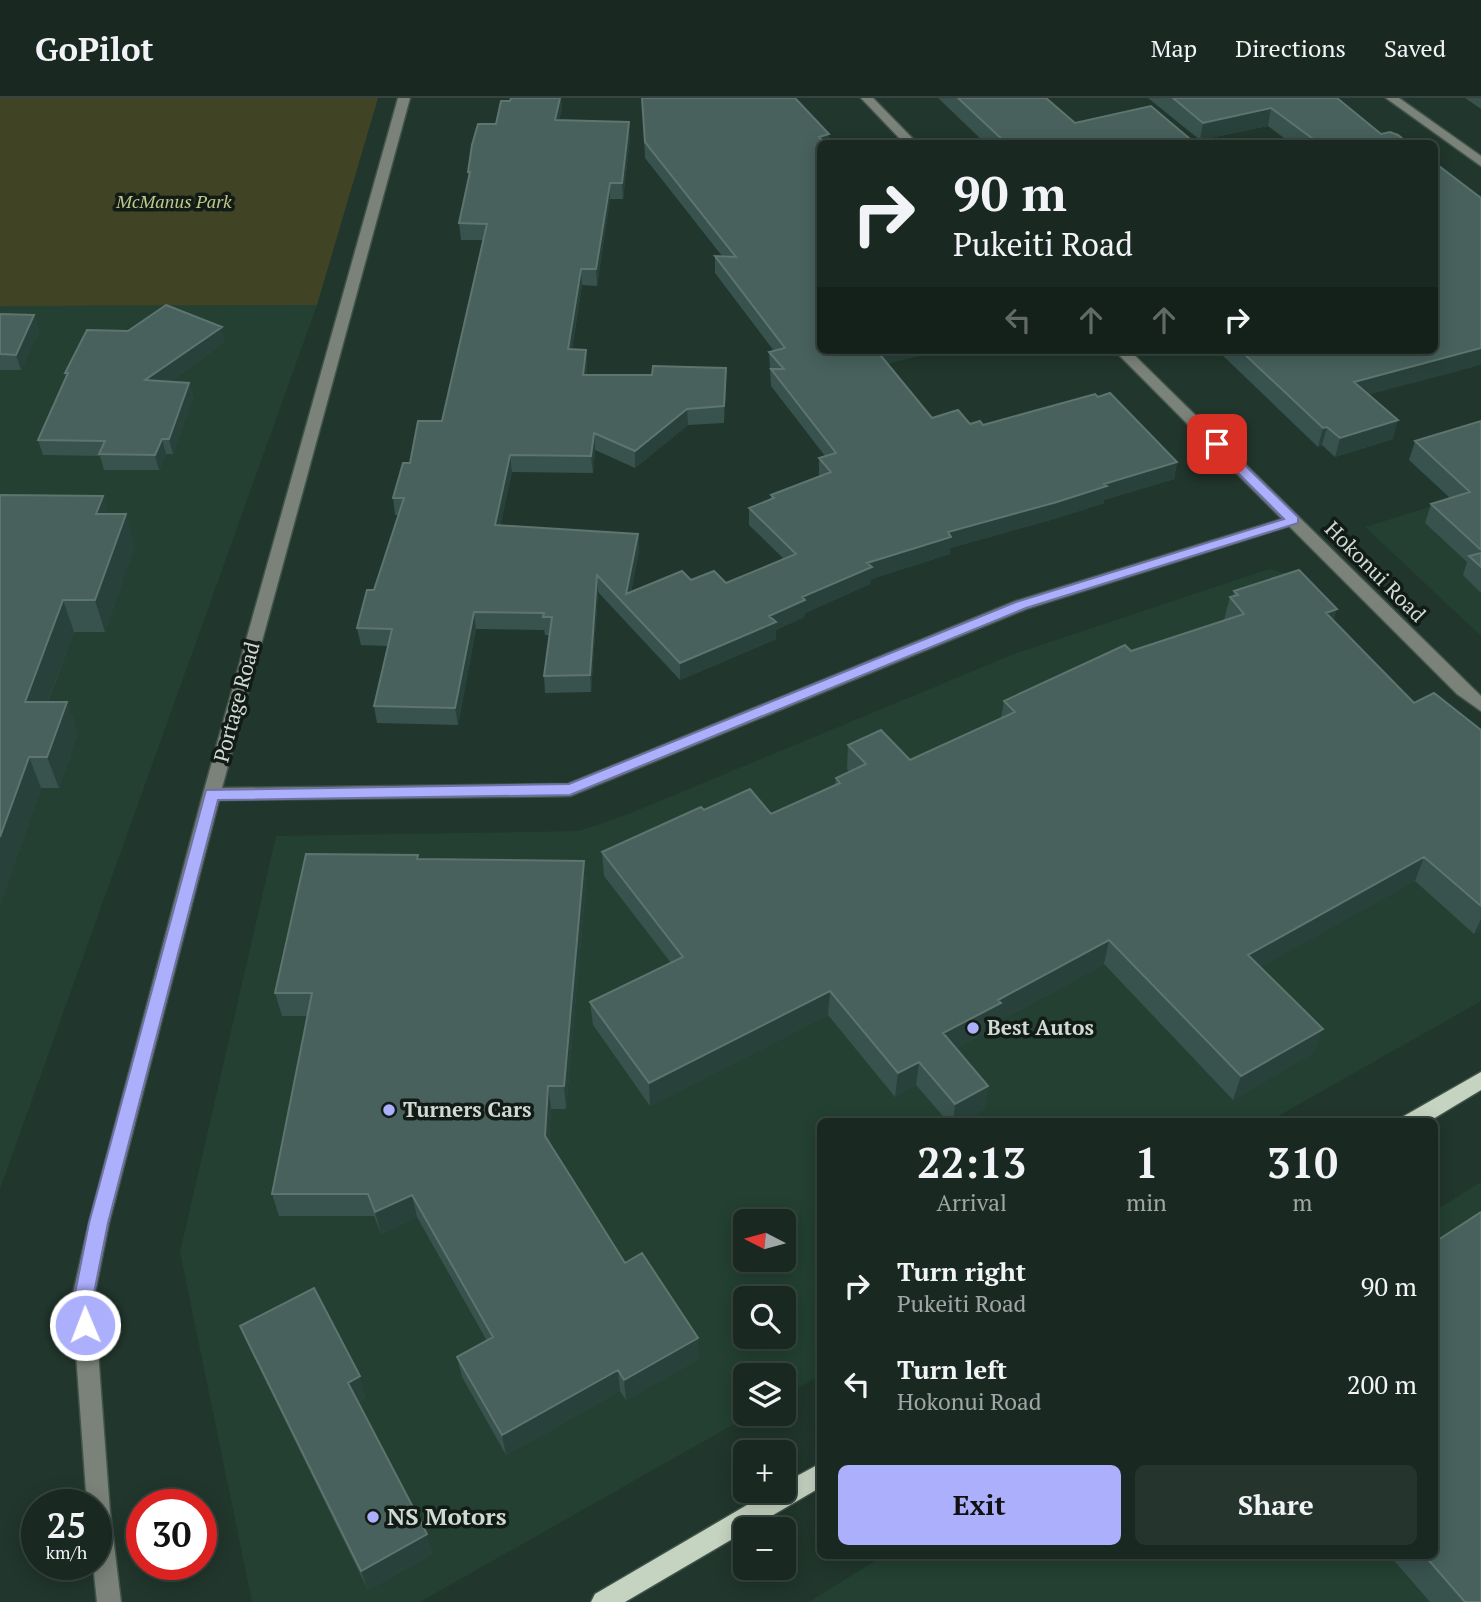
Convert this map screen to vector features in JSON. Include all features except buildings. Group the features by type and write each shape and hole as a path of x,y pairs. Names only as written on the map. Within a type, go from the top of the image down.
{"main road":[{"path":"1418,1118 1481,1080"},
{"path":"603,1602 817,1476"}],"street":[{"name":"Portage Road","path":"109,1602 83,1298 99,1223 212,794 404,98"},
{"path":"866,98 908,140"},
{"path":"1392,98 1481,162"},
{"name":"Hokonui Road","path":"1125,354 1462,690 1481,705"},
{"path":"212,794 570,789 1021,605 1293,520"}],"shaded area":[{"path":"317,305 0,1189 0,306"},
{"path":"1481,491 1481,636 1365,527"},
{"path":"1269,569 1285,573 1426,712 1481,756 1481,1001 1275,1118 817,1118 817,1377 796,1389 796,1363 733,1363 733,1425 420,1602 252,1602 180,1252 276,836 579,831 626,815 1014,654"},
{"path":"1481,1182 1481,1602 809,1602 878,1559 1438,1559 1438,1209"}],"green space":[{"name":"McManus Park","path":"0,98 378,98 317,305 0,306"}],"place":[{"name":"Best Autos","path":"973,1028"},
{"name":"Turners Cars","path":"389,1110"},
{"name":"NS Motors","path":"373,1517"}],"route":[{"path":"85,1325 83,1298 99,1223 212,794 570,789 1021,605 1293,520 1217,444"}]}
